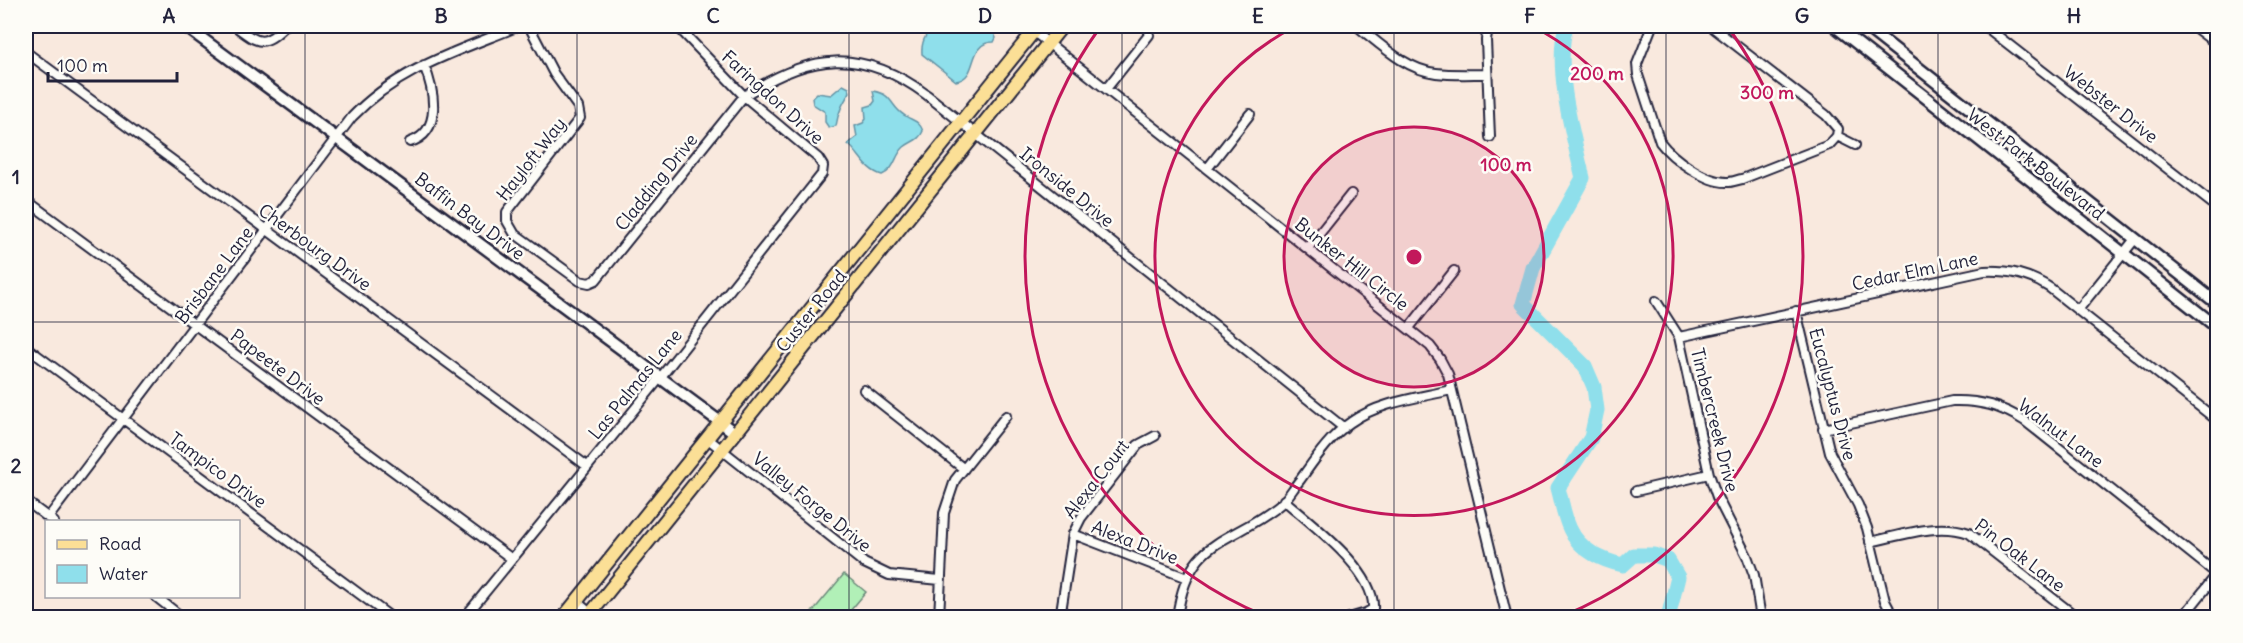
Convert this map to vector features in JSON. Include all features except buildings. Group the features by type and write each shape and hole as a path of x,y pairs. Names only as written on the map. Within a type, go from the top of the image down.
{"main road":[{"name":"Baffin Bay Drive","path":"185,26 735,434"},
{"name":"Custer Road","path":"591,616 722,449 1062,26"},
{"name":"West Park Boulevard","path":"1835,26 2217,328"},
{"name":"West Park Boulevard","path":"1864,26 2217,304"},
{"name":"Custer Road","path":"563,618 1035,28"}],"street":[{"path":"235,26 255,40 264,42 285,26"},
{"name":"Brisbane Lane","path":"51,520 123,419 352,117 381,89 412,70 519,26"},
{"name":"Hayloft Way","path":"507,221 507,212 576,126 580,114 575,102 554,74 529,26"},
{"name":"Faringdon Drive","path":"677,26 744,96 818,158 823,166"},
{"path":"1357,26 1396,56 1415,67 1434,73 1487,74"},
{"path":"1488,26 1486,40 1490,137"},
{"path":"1652,26 1637,64 1638,75 1660,142 1667,152 1700,174 1727,183 1820,149 1833,142 1838,129 1826,115 1711,26"},
{"name":"Webster Drive","path":"1985,26 2217,208"},
{"path":"2193,26 2217,45"},
{"name":"Bunker Hill Circle","path":"1035,28 1048,43 1430,345 1448,374 1507,618"},
{"path":"1106,89 1149,35"},
{"name":"Cherbourg Drive","path":"26,52 587,466"},
{"name":"Ironside Drive","path":"744,96 774,78 811,64 831,61 858,63 880,68 910,82 1344,428"},
{"path":"410,142 418,140 426,133 433,110 433,92 424,65"},
{"name":"Cladding Drive","path":"507,221 514,233 576,279 589,283 596,280 744,96"},
{"path":"1207,169 1250,114"},
{"path":"1837,136 1855,145"},
{"name":"Las Palmas Lane","path":"464,618 819,180 823,166"},
{"path":"1308,248 1351,194"},
{"name":"Papeete Drive","path":"26,200 513,559"},
{"path":"2078,310 2135,238"},
{"name":"Cedar Elm Lane","path":"1679,337 1984,271 2004,270 2024,274 2042,282 2217,421"},
{"path":"1409,328 1454,271"},
{"name":"Timbercreek Drive","path":"1656,301 1679,337 1709,474 1717,497 1747,556 1754,575 1761,618"},
{"name":"Eucalyptus Drive","path":"1796,311 1830,453 1858,505 1890,617"},
{"name":"Tampico Drive","path":"26,347 392,618"},
{"path":"864,390 964,469"},
{"path":"1177,618 1182,587 1196,562 1217,542 1257,520 1284,500 1334,435 1367,412 1394,403 1451,390"},
{"name":"Walnut Lane","path":"1823,429 1952,401 1973,400 1993,405 2025,421 2217,574"},
{"path":"939,618 944,513 955,480 1006,416"},
{"name":"Alexa Court","path":"1060,618 1073,534 1081,518 1138,445 1155,436"},
{"name":"Valley Forge Drive","path":"707,438 864,563 878,571 900,578 940,580"},
{"path":"1636,491 1709,474"},
{"path":"1284,500 1337,544 1363,579 1374,603 1374,609 1349,618"},
{"path":"26,501 51,520"},
{"name":"Pin Oak Lane","path":"1870,542 1938,528 1954,528 1970,533 2078,618"},
{"name":"Alexa Drive","path":"1073,534 1187,579"},
{"path":"2182,618 2217,574"},
{"path":"156,598 183,618"},
{"path":"576,601 591,616"}],"green space":[{"path":"844,574 866,592 845,617 808,617"}],"water":[{"path":"934,26 991,26 996,38 994,42 980,48 968,74 956,81 922,54 925,38"},
{"path":"843,85 849,88 850,92 841,108 836,126 829,128 825,122 825,112 813,104 812,98 817,93 831,95"},
{"path":"873,91 888,98 899,112 917,123 923,131 917,139 904,147 890,169 882,175 867,166 848,144 857,137 855,126 866,119 865,107 872,105 875,101"}],"waterway":[{"path":"1566,26 1562,61 1563,81 1583,178 1533,268 1523,304 1585,366 1594,387 1597,410 1591,438 1558,488 1570,529 1585,549 1615,563 1623,565 1634,555 1654,555 1668,560 1678,577 1668,618"}]}
